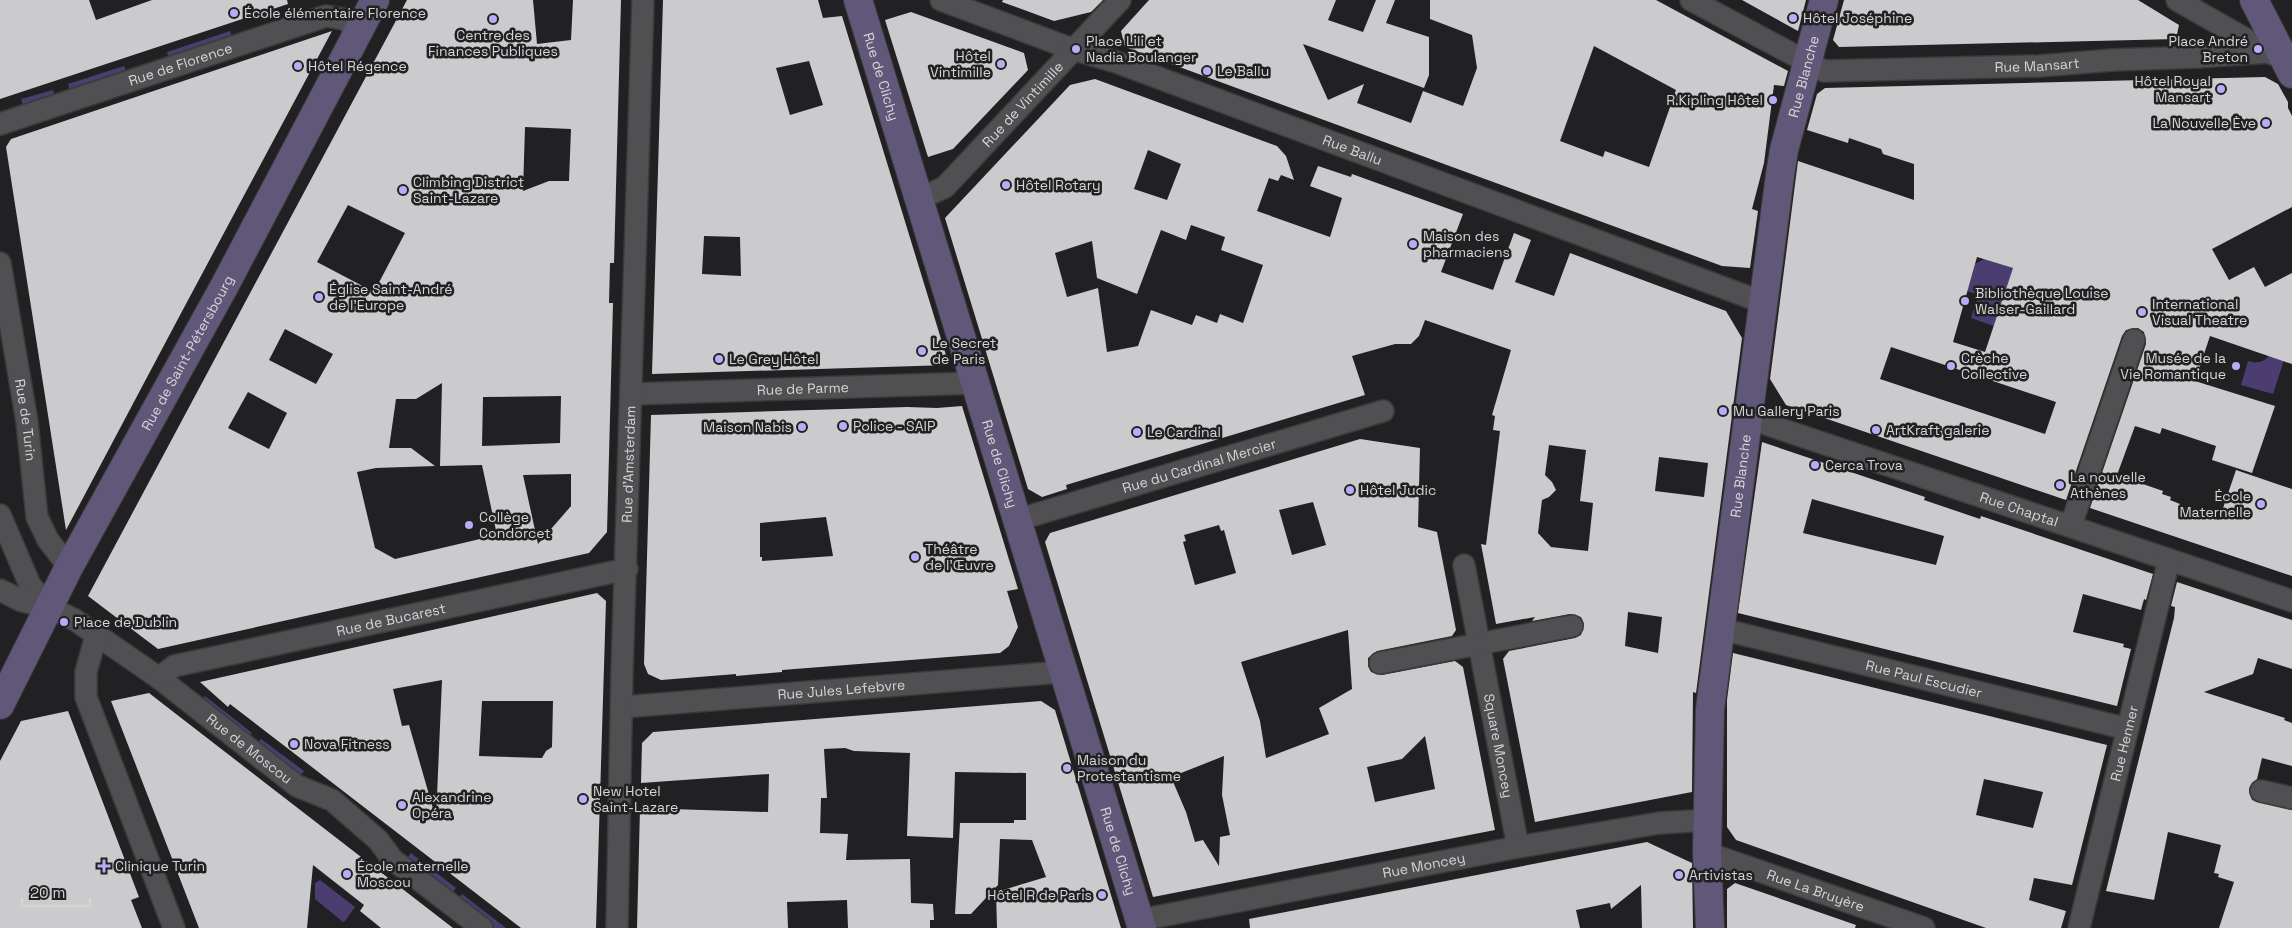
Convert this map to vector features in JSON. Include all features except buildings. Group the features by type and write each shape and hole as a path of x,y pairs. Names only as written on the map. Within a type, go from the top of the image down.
{"street":[{"name":"Rue de Saint-Pétersbourg","path":"0,705 69,567 225,285 375,0"},
{"name":"Rue d'Amsterdam","path":"617,928 644,0"},
{"name":"Rue de Clichy","path":"858,0 975,383 984,405 1062,672 1141,924"},
{"name":"Rue Ballu","path":"941,0 1072,49 1116,62 1762,302"},
{"name":"Rue de Vintimille","path":"919,199 945,187 1072,49 1120,0"},
{"name":"Rue Mansart","path":"1691,0 1824,71 2039,66 2113,60 2197,58 2285,66"},
{"name":"Rue Blanche","path":"1710,928 1707,853 1710,820 1710,709 1762,302 1784,150 1824,0"},
{"path":"2177,0 2285,66"},
{"path":"2254,0 2285,66"},
{"name":"Rue de Florence","path":"0,124 326,16 343,19 360,28"},
{"name":"Rue de Turin","path":"0,264 27,422 37,517 48,540 69,567"},
{"path":"2071,525 2134,340"},
{"name":"Rue de Parme","path":"632,394 975,383"},
{"name":"Rue du Cardinal Mercier","path":"1017,520 1383,411"},
{"name":"Rue Chaptal","path":"1748,418 2071,525 2292,601"},
{"path":"0,515 30,586 49,607"},
{"name":"Rue Henner","path":"2079,928 2170,560"},
{"name":"Square Moncey","path":"1464,565 1518,847"},
{"name":"Rue de Bucarest","path":"159,678 174,666 626,569"},
{"name":"Rue de Moscou","path":"0,590 22,601 49,607 75,620 159,678 297,786 332,800 378,840 393,860 482,928"},
{"path":"1380,663 1572,626"},
{"name":"Rue Paul Escudier","path":"1721,629 2128,729"},
{"path":"96,636 86,672 86,697 174,928"},
{"name":"Rue Jules Lefebvre","path":"622,707 1062,672"},
{"path":"2261,790 2292,798"},
{"name":"Rue Moncey","path":"1141,924 1518,847 1659,823 1710,820"},
{"name":"Rue La Bruyère","path":"1707,853 1924,928"}],"shaded area":[{"path":"230,31 233,40 169,60 167,52"},
{"path":"124,66 128,75 71,93 68,84"},
{"path":"53,90 56,99 24,108 21,99"},
{"path":"1984,259 2013,268 1994,326 1971,318 1978,295 1967,291 1975,264"},
{"path":"2272,349 2286,354 2273,394 2241,385 2248,361 2263,361 2268,357"},
{"path":"205,696 252,733 247,740 199,703"},
{"path":"261,739 304,771 298,779 255,746"},
{"path":"411,853 456,888 450,896 405,861"},
{"path":"320,880 355,907 345,921 343,922 315,899 315,883"},
{"path":"462,894 506,928 491,928 456,901"}],"place":[{"name":"École élémentaire Florence","path":"234,13"},
{"name":"Hôtel Joséphine","path":"1793,18"},
{"name":"Centre des Finances Publiques","path":"493,19"},
{"name":"Place Lili et Nadia Boulanger","path":"1076,49"},
{"name":"Place André Breton","path":"2258,49"},
{"name":"Hôtel Vintimille","path":"1001,64"},
{"name":"Hôtel Régence","path":"298,66"},
{"name":"Le Ballu","path":"1207,71"},
{"name":"Hôtel Royal Mansart","path":"2221,89"},
{"name":"R.Kipling Hôtel","path":"1773,100"},
{"name":"La Nouvelle Ève","path":"2266,123"},
{"name":"Hôtel Rotary","path":"1006,185"},
{"name":"Climbing District Saint-Lazare","path":"403,190"},
{"name":"Maison des pharmaciens","path":"1413,244"},
{"name":"Église Saint-André de l'Europe","path":"319,297"},
{"name":"Bibliothèque Louise Walser-Gaillard","path":"1965,301"},
{"name":"International Visual Theatre","path":"2142,312"},
{"name":"Le Secret de Paris","path":"922,351"},
{"name":"Le Grey Hôtel","path":"719,359"},
{"name":"Crèche Collective","path":"1951,366"},
{"name":"Musée de la Vie Romantique","path":"2236,366"},
{"name":"Mu Gallery Paris","path":"1723,411"},
{"name":"Police - SAIP","path":"843,426"},
{"name":"Maison Nabis","path":"802,427"},
{"name":"ArtKraft galerie","path":"1876,430"},
{"name":"Le Cardinal","path":"1137,432"},
{"name":"Cerca Trova","path":"1815,465"},
{"name":"La nouvelle Athènes","path":"2060,485"},
{"name":"Hôtel Judic","path":"1350,490"},
{"name":"École Maternelle","path":"2261,504"},
{"name":"Collège Condorcet","path":"469,525"},
{"name":"Théâtre de l'Œuvre","path":"915,557"},
{"name":"Place de Dublin","path":"64,622"},
{"name":"Nova Fitness","path":"294,744"},
{"name":"Maison du Protestantisme","path":"1067,768"},
{"name":"New Hotel Saint-Lazare","path":"583,799"},
{"name":"Alexandrine Opéra","path":"402,805"},
{"name":"Clinique Turin","path":"104,866"},
{"name":"École maternelle Moscou","path":"347,874"},
{"name":"Artivistas","path":"1679,875"},
{"name":"Hôtel R de Paris","path":"1102,895"}]}
